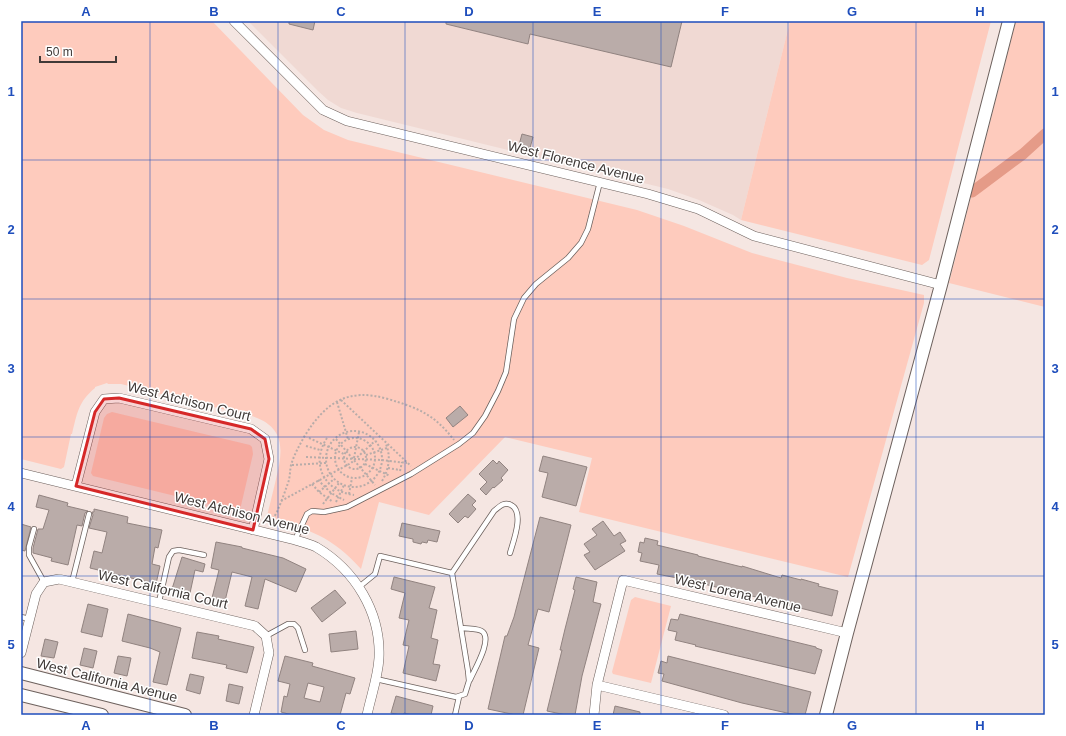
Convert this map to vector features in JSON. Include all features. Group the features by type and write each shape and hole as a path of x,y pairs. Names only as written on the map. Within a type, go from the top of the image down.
{"street":[{"name":"West Florence Avenue","path":"234,21 323,110 347,121 648,194 698,209 754,236 941,285"},
{"path":"826,715 941,285 1009,21"},
{"name":"West Atchison Court","path":"76,486 95,412 104,399 119,398 251,430 265,439 268,459 253,530"},
{"name":"West Atchison Avenue","path":"21,473 295,540 314,546 336,561 359,587 368,602 375,622 379,659 376,679 367,715"},
{"name":"West California Court","path":"44,582 59,579 159,602 254,626 266,636"},
{"name":"West Lorena Avenue","path":"597,684 623,580 847,633"},
{"path":"21,653 25,618 36,594 44,582"},
{"path":"254,715 269,653 266,636"},
{"name":"West California Avenue","path":"21,673 185,715"},
{"path":"594,715 597,684 724,715"},
{"path":"21,695 102,715"}],"lane":[{"path":"295,540 307,514 312,511 324,512 346,507 416,470 458,445 472,433 485,416 506,372 514,319 524,298 536,284 568,258 581,243 588,229 600,182"},
{"path":"469,681 462,628 452,573 494,511 500,506 506,504 512,505 517,511 518,524 510,553"},
{"path":"72,582 89,514"},
{"path":"34,529 29,547 29,555 44,582"},
{"path":"159,602 170,557 173,551 179,550 204,555"},
{"path":"359,587 375,574 380,556 452,573"},
{"path":"266,636 288,624 294,624 298,628 305,650"},
{"path":"376,679 459,697 465,694 469,681 483,651 486,637 484,632 480,630 462,628"},
{"path":"454,715 459,697"}],"path":[{"path":"269,520 274,517 281,501 289,481 291,465 301,443 316,419 326,408 337,401 357,396 376,396 421,411 432,417 442,426 458,445"},
{"path":"341,400 416,470"},
{"path":"337,401 348,439"},
{"path":"354,459 359,432"},
{"path":"359,432 370,437 375,441 380,450 382,460 379,471 372,481 361,486 350,487 334,479 330,474 326,463 329,447 336,438 346,433 359,432"},
{"path":"309,438 344,454"},
{"path":"327,438 320,450 318,464 320,471 324,478 341,492 358,496"},
{"path":"336,438 378,489 388,468 388,448 386,444"},
{"path":"358,438 364,440 370,444 375,452 373,468 362,477 352,478 338,470 335,458 336,450 340,444 348,439 358,438"},
{"path":"281,501 338,470 354,459 375,441"},
{"path":"306,446 320,450"},
{"path":"356,447 364,451 366,455 365,464 361,468 352,470 345,465 343,459 346,451 349,448 356,447"},
{"path":"366,455 388,448"},
{"path":"306,457 382,460 409,463"},
{"path":"291,465 326,463"},
{"path":"365,464 398,480"},
{"path":"388,468 401,470"},
{"path":"349,495 352,478"},
{"path":"319,492 334,479"},
{"path":"318,480 324,488 338,498 347,501 346,507"},
{"path":"323,504 339,482"},
{"path":"312,484 319,492 339,506"},
{"path":"335,504 344,485"}],"highlighted area":[{"path":"119,398 251,429 265,439 269,459 253,530 76,486 95,412 104,399"}],"shaded area":[{"path":"21,21 212,21 303,115 324,130 348,140 637,210 684,226 752,253 847,278 924,295 924,303 848,577 579,512 592,458 505,437 429,515 379,502 361,569 340,549 320,536 297,527 269,519 267,516 280,459 279,441 276,433 271,427 252,415 238,413 121,384 107,383 95,387 82,403 71,434 64,467 61,469 21,459"},
{"path":"248,21 790,21 741,220 699,200 668,189 341,108 328,100 318,91"},
{"path":"790,21 991,21 929,260 922,265 741,220"},
{"path":"1016,21 1045,21 1045,307 949,283"},
{"path":"112,412 250,445 252,447 253,454 240,510 237,511 93,476 91,473 104,418 107,414"},
{"path":"635,597 671,606 651,683 613,674 612,672 631,600"}],"building":[{"path":"289,21 315,21 313,30 289,24"},
{"path":"446,21 682,21 671,67 530,34 528,44 446,24"},
{"path":"522,134 533,137 530,148 519,145"},
{"path":"460,406 468,415 453,427 446,418"},
{"path":"543,456 587,467 576,506 542,497 548,473 539,471"},
{"path":"493,460 497,464 499,461 508,470 501,478 503,480 494,488 493,487 486,495 480,489 487,482 479,474"},
{"path":"468,494 476,501 472,505 476,509 468,518 465,516 458,523 449,514"},
{"path":"39,495 68,503 67,506 88,511 85,513 82,526 77,525 68,565 51,561 52,558 33,553 38,529 43,529 49,510 36,507"},
{"path":"94,509 128,517 127,523 162,530 158,548 155,547 152,564 160,566 156,584 90,568 94,551 102,553 107,532 89,528"},
{"path":"540,517 571,525 549,612 538,609 528,645 539,648 523,715 516,715 488,709 505,636 507,636 514,617"},
{"path":"603,521 614,536 620,532 626,541 620,544 625,551 595,570 584,555 590,552 584,544 597,535 592,529"},
{"path":"402,523 440,531 437,542 428,540 427,543 422,542 421,544 413,542 413,539 399,536"},
{"path":"21,524 31,527 25,551 21,550"},
{"path":"645,538 658,541 657,545 742,566 781,578 782,575 801,579 819,584 818,586 838,591 832,616 692,581 657,574 659,565 640,561 642,553 638,552 640,542 644,543"},
{"path":"216,542 283,558 306,569 296,592 265,579 258,609 245,606 252,577 232,572 225,601 212,598 219,570 211,568"},
{"path":"182,557 205,564 203,572 195,570 190,593 172,589"},
{"path":"394,577 435,587 429,608 437,610 431,638 438,640 433,664 440,665 436,681 403,673 409,646 403,645 409,620 399,618 405,593 391,589"},
{"path":"576,577 597,582 593,602 601,604 582,676 575,715 566,715 547,711 575,590 573,589"},
{"path":"335,590 346,603 322,622 311,608"},
{"path":"88,604 108,609 102,637 81,632"},
{"path":"128,614 181,628 167,685 153,682 160,652 122,641"},
{"path":"680,614 816,647 822,650 815,674 675,640 677,632 668,630 671,619 678,620"},
{"path":"356,631 358,649 331,652 329,634"},
{"path":"197,632 219,636 218,639 254,647 247,673 226,668 227,665 192,658"},
{"path":"45,639 58,642 54,658 41,656"},
{"path":"84,648 97,651 93,668 80,665"},
{"path":"118,656 131,658 127,676 114,673"},
{"path":"285,656 313,663 312,666 355,678 350,694 346,693 340,715 292,715 281,712 284,696 287,697 290,684 278,681","holes":["308,683 324,687 320,702 304,698"]},
{"path":"668,656 811,692 805,715 796,715 742,703 662,681 664,674 658,673 661,661 667,663"},
{"path":"190,674 204,677 200,694 186,690"},
{"path":"229,684 243,687 239,704 226,701"},
{"path":"396,696 433,706 431,715 412,715 404,713 403,715 400,715 391,713"},
{"path":"615,706 640,712 640,715 613,715"}],"waterway":[{"path":"972,192 1023,154 1045,134"}]}
